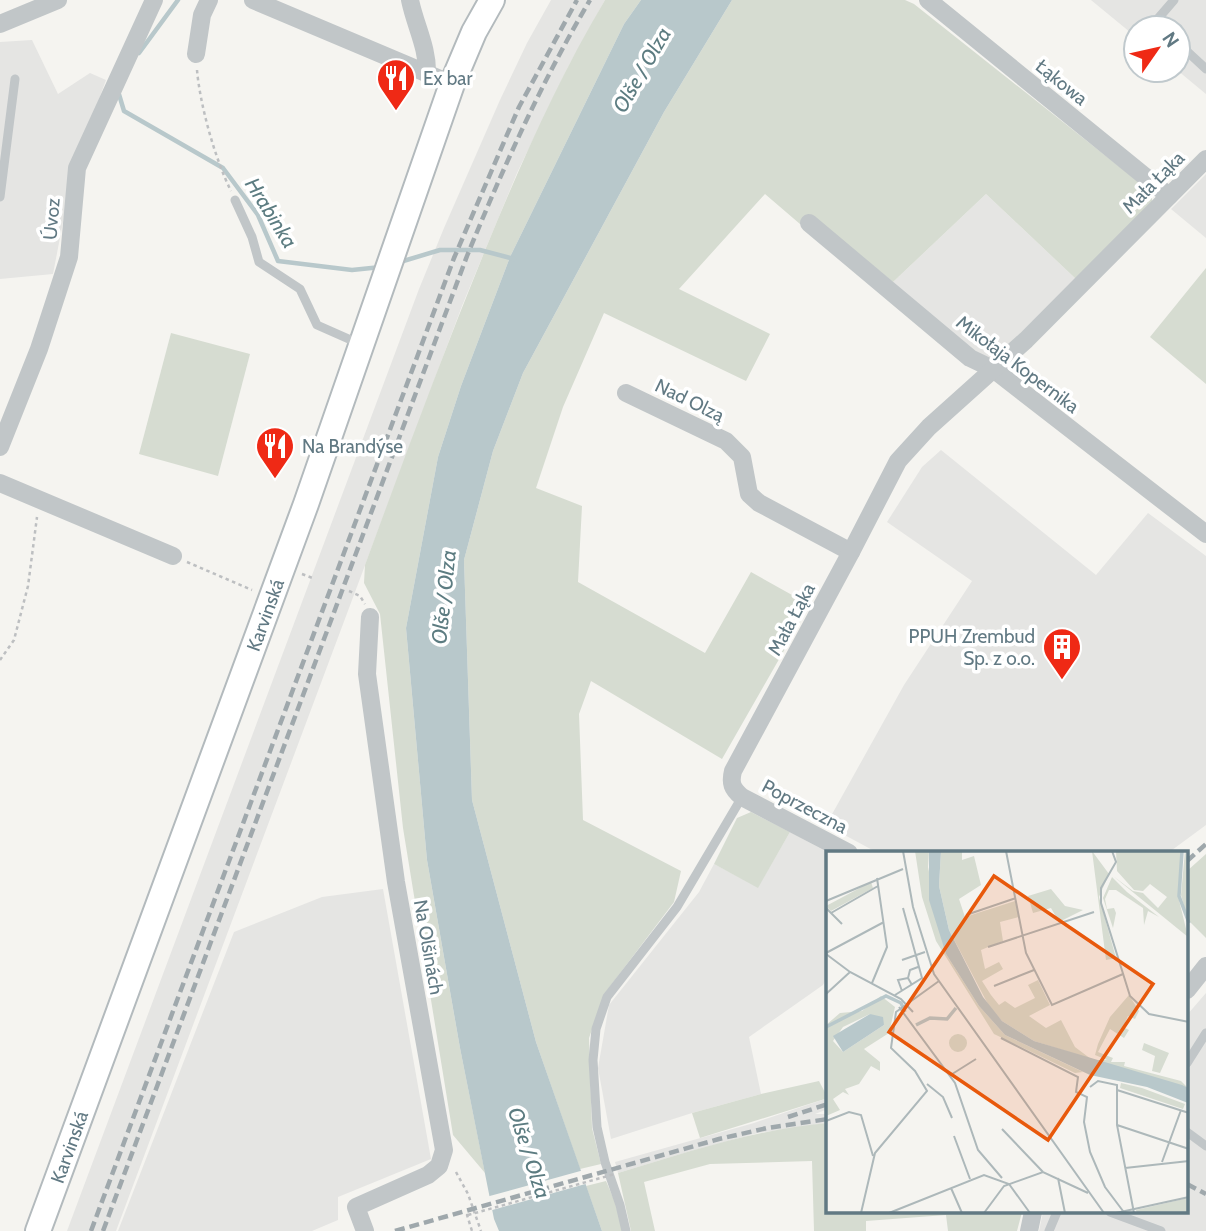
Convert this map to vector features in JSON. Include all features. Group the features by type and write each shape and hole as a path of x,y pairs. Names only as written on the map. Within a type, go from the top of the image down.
{"main road":[{"name":"Karvinská","path":"38,1231 271,598 452,84 474,32 492,0"}],"street":[{"path":"0,24 58,0"},
{"name":"Úvoz","path":"0,447 39,349 69,257 76,168 154,0"},
{"path":"196,54 202,15 209,0"},
{"path":"253,0 452,84"},
{"path":"410,0 426,51 427,74"},
{"name":"Łąkowa","path":"928,0 1169,196"},
{"name":"Mała Łąka","path":"742,797 734,790 731,781 733,771 898,461 929,427 1026,340 1206,159"},
{"name":"Mikołaja Kopernika","path":"809,223 971,358 993,369 1206,534"},
{"name":"Nad Olzą","path":"626,393 726,441 742,457 749,494 759,503 851,552"},
{"path":"0,483 173,556"},
{"name":"Na Olšinách","path":"370,617 367,674 396,882 444,1150"},
{"name":"Poprzeczna","path":"742,797 845,851"},
{"path":"1188,989 1206,967"},
{"path":"365,1231 356,1207 428,1175 439,1166 444,1150"}],"lane":[{"path":"1162,14 1174,0"},
{"path":"1192,56 1206,69"},
{"path":"0,197 15,79"},
{"path":"235,200 252,237 259,262 300,289 317,325 362,345"},
{"path":"626,1231 597,1127 593,1060 596,1029 607,997 677,907 742,797"},
{"path":"1188,1061 1206,1033"},
{"path":"1188,1133 1206,1146"},
{"path":"1049,1231 1057,1214"},
{"path":"1115,1214 1161,1231"}],"path":[{"path":"196,54 199,86 216,155 228,186"},
{"path":"0,660 14,640 28,586 40,500"},
{"path":"173,556 271,598"},
{"path":"444,1150 468,1194 481,1231"},
{"path":"472,1231 467,1215 613,1177"}],"shaded area":[{"path":"551,0 605,0 568,67 517,173 462,306 116,1231 67,1231 419,289 500,100"},
{"path":"605,0 641,0 624,24 510,257 461,386 438,457 406,628 427,860 485,1173 453,1135 403,828 380,614 364,583 365,565 439,366 499,216 556,91"},
{"path":"732,0 905,0 914,4 1145,187 1152,197 1152,202 1076,279 986,194 893,282 809,214 800,224 765,194 679,289 770,334 746,381 604,313 563,407 536,488 582,506 578,582 705,653 751,572 810,605 722,759 591,681 579,714 583,820 681,871 674,902 605,993 589,1038 592,1128 601,1164 580,1169 536,1042 472,800 464,560 493,451 523,373 664,112"},
{"path":"1091,0 1206,0 1206,94 1192,82 1192,14 1122,14 1122,25"},
{"path":"32,40 58,94 90,73 106,80 73,170 53,274 0,279 0,42"},
{"path":"1206,174 1206,238 1171,209"},
{"path":"986,194 1076,279 994,359 976,354 893,282"},
{"path":"1206,268 1206,384 1150,337"},
{"path":"171,333 250,354 218,476 139,454"},
{"path":"941,450 1096,575 1148,513 1206,556 1206,825 1171,851 874,851 826,825 904,685 972,581 887,522 922,467"},
{"path":"751,812 790,832 758,888 714,864 737,818"},
{"path":"790,832 826,851 826,979 823,985 749,1037 761,1094 611,1139 598,1068 609,1005 699,892 714,864 758,887"},
{"path":"1206,854 1206,938 1188,920 1188,870"},
{"path":"383,889 431,1159 338,1197 338,1220 312,1231 118,1231 234,932 322,897"},
{"path":"1206,993 1206,1231 1039,1231 1043,1214 1188,1214 1188,1014"},
{"path":"819,1081 826,1099 700,1138 692,1113"},
{"path":"826,1099 826,1110 815,1114 826,1114 826,1123 758,1133 618,1173 615,1162 754,1123"},
{"path":"826,1123 826,1214 1021,1214 1017,1231 948,1231 946,1215 866,1221 866,1231 814,1231 812,1161 710,1164 644,1182 655,1231 631,1231 618,1173 748,1136"},
{"path":"606,1181 623,1231 602,1231 586,1186"}],"water":[{"name":"Olše / Olza","path":"641,0 732,0 664,112 523,373 493,451 464,560 472,800 536,1042 602,1231 499,1231 494,1219 460,1048 427,860 406,628 438,457 461,386 510,257 624,24"}],"pier":[{"path":"584,1170 589,1183 489,1211 486,1197"}],"waterway":[{"name":"Hrabinka","path":"139,53 178,0"},
{"name":"Hrabinka","path":"118,91 124,111 223,168 258,215 278,261 352,270 381,267"},
{"name":"Hrabinka","path":"400,262 440,250 480,250 514,259"}],"railway":[{"path":"91,1231 454,258 519,107 577,0"},
{"path":"103,1231 467,256 524,125 590,0"},
{"path":"1188,860 1206,844"},
{"path":"788,1117 826,1105"},
{"path":"395,1231 719,1139 767,1128 826,1119"},
{"path":"1188,1185 1206,1194"}],"place":[{"name":"Ex bar","path":"396,112"},
{"name":"Na Brandýse","path":"275,480"},
{"name":"PPUH Zrembud Sp. z o.o.","path":"1062,681"}]}
